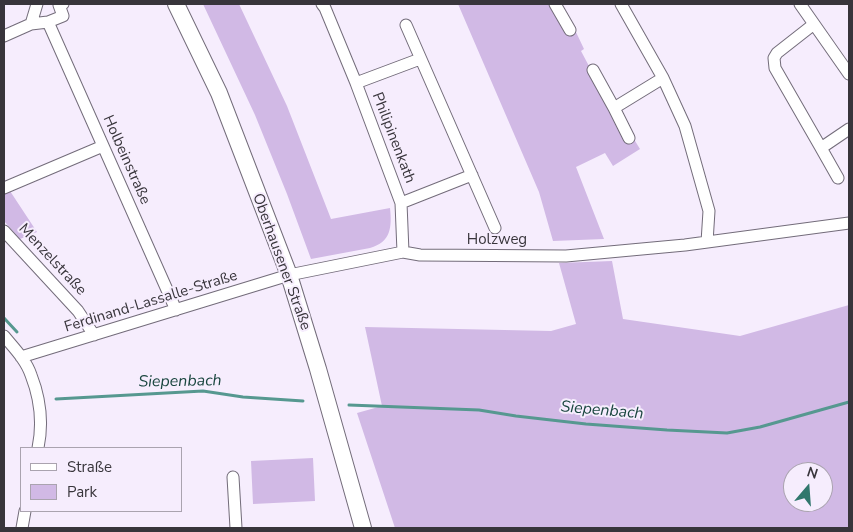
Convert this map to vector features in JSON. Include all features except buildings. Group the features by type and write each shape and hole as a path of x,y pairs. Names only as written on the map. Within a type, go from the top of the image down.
{"main road":[{"name":"Oberhausener Straße","path":"176,4 219,93 289,275 363,528"}],"street":[{"path":"31,24 37,4"},
{"path":"4,36 31,24 48,22 63,16 60,4"},
{"name":"Philipinenkath","path":"322,4 356,83 401,203 403,252"},
{"path":"555,4 570,30"},
{"path":"621,4 662,78 684,126 709,211 707,242"},
{"path":"800,4 849,74"},
{"name":"Holbeinstraße","path":"48,22 176,310"},
{"path":"814,24 777,52 774,58 775,68 838,178"},
{"path":"406,26 495,228"},
{"name":"Philipinenkath","path":"356,83 420,59"},
{"path":"592,70 629,138"},
{"path":"614,108 662,78"},
{"path":"821,148 849,129"},
{"path":"4,188 103,146"},
{"name":"Philipinenkath","path":"401,203 472,175"},
{"name":"Holzweg","path":"289,275 403,252 420,255 566,256 707,242 849,223"},
{"name":"Menzelstraße","path":"4,231 78,311 94,335"},
{"name":"Ferdinand-Lassalle-Straße","path":"22,357 289,275"},
{"path":"4,336 22,357 31,373 38,399 40,418 38,447"},
{"path":"233,477 236,528"},
{"path":"22,528 25,512"}],"green space":[{"path":"203,4 239,4 287,106 331,219 390,208 391,221 389,233 382,242 370,248 311,259 255,115"},
{"path":"458,4 551,4 575,30 584,49 581,51 590,68 640,149 613,166 605,153 576,167 604,239 553,241 539,192"},
{"path":"10,191 37,232 20,239 4,221 4,194"},
{"path":"612,261 623,319 740,336 849,305 849,528 395,528 357,413 382,406 365,327 551,331 576,324 559,263"},
{"path":"313,458 315,501 253,504 251,461"}],"waterway":[{"name":"Siepenbach","path":"4,318 17,332"},
{"name":"Siepenbach","path":"56,399 203,391 243,397 303,401"},
{"name":"Siepenbach","path":"349,405 479,410 586,424 727,433 760,427 849,402"}]}
